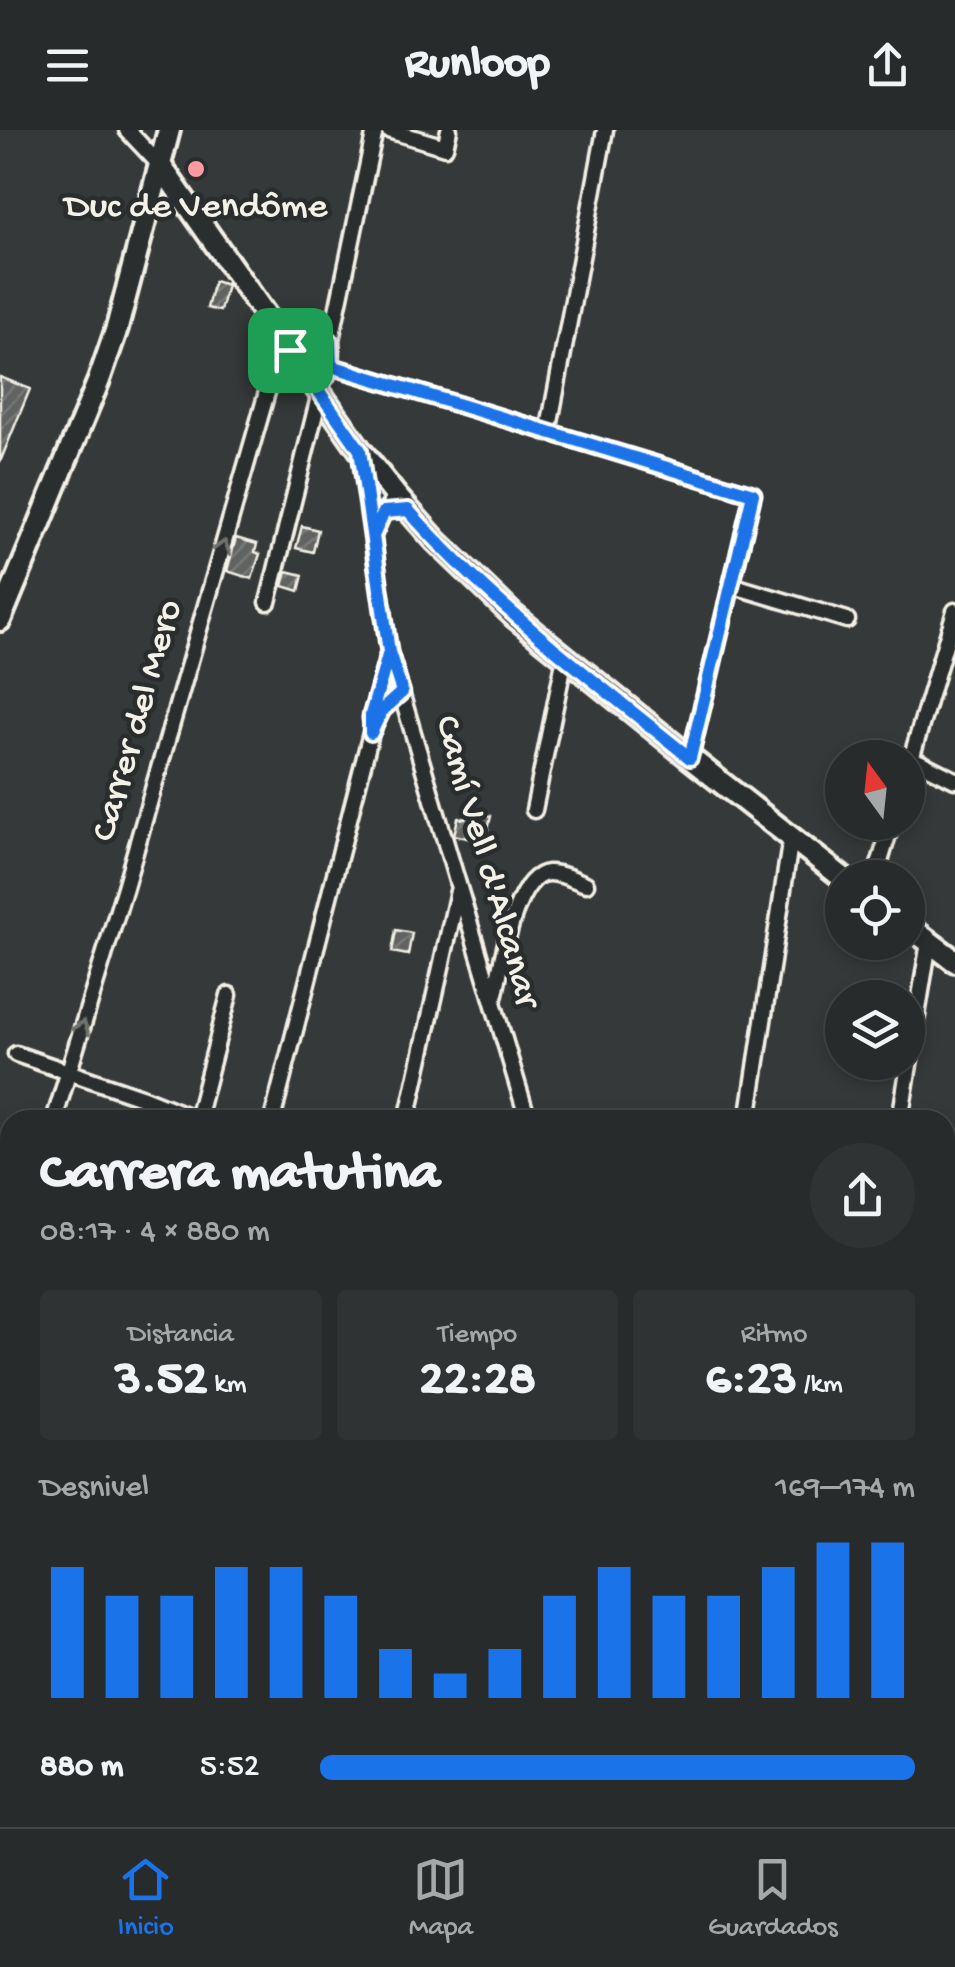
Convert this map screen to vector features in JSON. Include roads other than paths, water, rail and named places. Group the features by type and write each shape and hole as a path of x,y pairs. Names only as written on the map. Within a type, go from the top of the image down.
{"street":[{"path":"0,620 117,328 168,130"},
{"path":"268,602 323,381 331,366 330,340 376,130"},
{"path":"388,130 445,148 449,130"},
{"path":"548,433 605,130"},
{"path":"130,131 160,166 394,501 514,616 825,864"},
{"path":"286,345 304,349 330,340"},
{"name":"Carrer del Mero","path":"57,1110 286,345"},
{"path":"331,366 753,494 690,758"},
{"name":"Camí Vell d'Alcanar","path":"360,450 389,652 523,1110"},
{"path":"367,502 374,492 394,501"},
{"path":"373,536 394,501"},
{"path":"732,584 847,620"},
{"path":"916,740 955,612"},
{"path":"371,733 371,715 389,652"},
{"path":"534,810 565,657"},
{"path":"375,703 388,691 400,689"},
{"path":"275,1110 371,733 382,710 400,689"},
{"path":"371,733 385,717 397,710 407,712"},
{"path":"925,770 955,780"},
{"path":"750,1110 791,837"},
{"path":"493,1003 513,915 535,876 550,872 586,884"},
{"path":"409,1110 459,888"},
{"path":"925,939 955,961"},
{"path":"902,1110 929,942"},
{"path":"200,1110 229,995"},
{"path":"16,1054 171,1110"}],"place":[{"name":"Duc de Vendôme","path":"196,169"}]}
